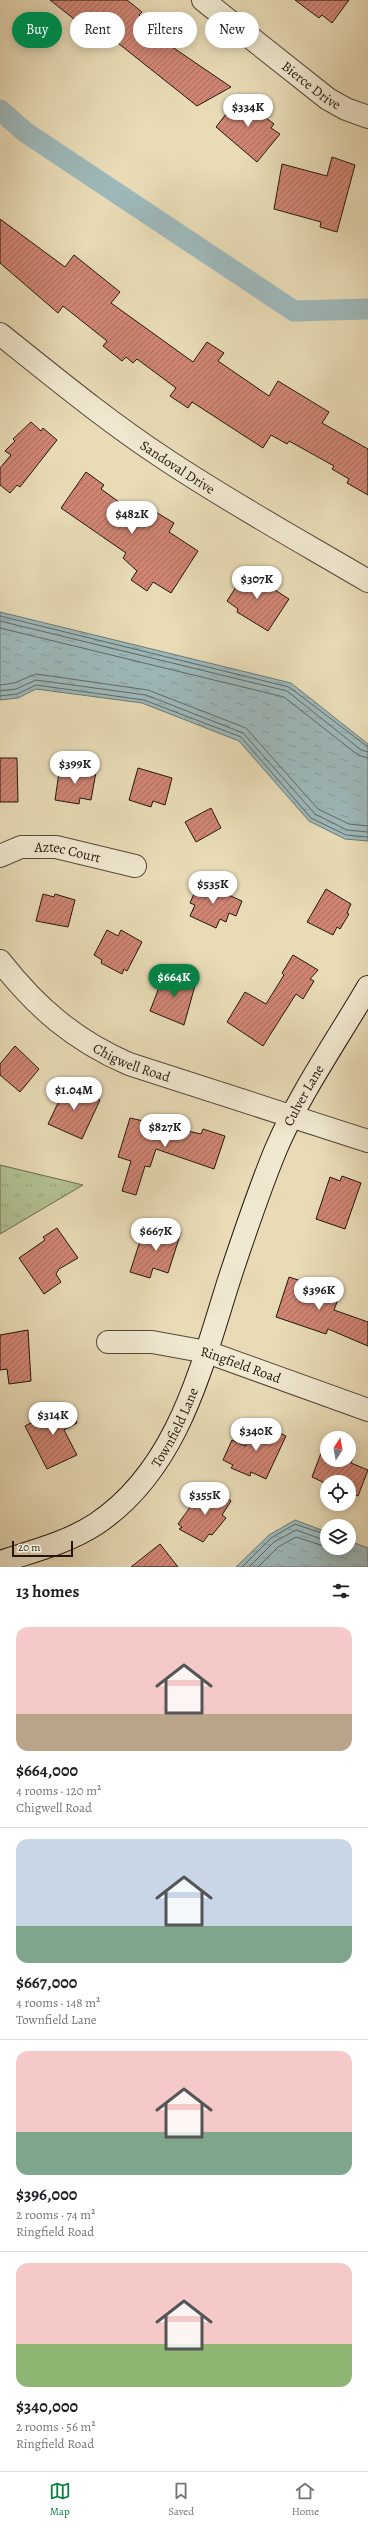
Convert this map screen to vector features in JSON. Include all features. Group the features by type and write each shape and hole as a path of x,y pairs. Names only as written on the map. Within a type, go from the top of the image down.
{"street":[{"name":"Bierce Drive","path":"203,0 328,99 346,109 368,117"},
{"name":"Sandoval Drive","path":"2,338 75,394 164,458 240,507 368,581"},
{"name":"Aztec Court","path":"0,856 21,847 56,847 135,866"},
{"name":"Chigwell Road","path":"0,961 57,1023 109,1055 129,1064 368,1142"},
{"name":"Culver Lane","path":"254,1211 276,1149 292,1118 368,987"},
{"name":"Townfield Lane","path":"0,1562 68,1540 107,1515 140,1484 158,1460 183,1414 200,1377 254,1211"},
{"name":"Ringfield Road","path":"108,1342 152,1342 207,1352 368,1410"}],"green space":[{"path":"0,1165 83,1185 0,1234"}],"water":[{"path":"0,612 291,683 368,744 368,841 345,839 309,821 239,741 142,703 36,689 18,698 0,700"},
{"path":"295,1520 320,1529 320,1555 356,1555 356,1544 368,1548 368,1567 236,1567 269,1535"}],"building":[{"path":"50,0 127,0 142,12 133,12 133,48 174,48 231,87 197,106 124,48 125,12 70,12 70,16"},
{"path":"295,0 349,0 332,23 322,15 319,18"},
{"path":"240,96 246,96 260,106 257,111 274,124 271,128 280,134 257,162 216,127"},
{"path":"332,157 355,165 337,232 320,227 321,222 274,209 282,164 327,176"},
{"path":"0,219 65,267 74,255 120,292 111,303 193,362 207,342 224,353 218,361 269,396 278,381 329,412 322,423 368,449 368,495 347,483 349,479 332,469 334,466 289,441 287,444 271,435 263,448 192,402 188,408 170,396 176,388 137,359 133,363 126,357 122,361 103,346 107,341 63,306 58,313 0,263"},
{"path":"31,422 41,431 43,428 57,440 20,487 17,485 10,493 0,485 0,468 11,455 5,451 15,441 13,439"},
{"path":"86,472 104,485 101,489 147,522 154,511 174,523 169,532 198,551 171,593 153,582 147,591 131,580 137,571 123,558 126,553 61,508"},
{"path":"248,568 266,579 264,583 289,599 268,631 237,612 238,609 227,601"},
{"path":"0,758 17,758 18,802 0,802"},
{"path":"60,766 96,772 91,800 80,798 79,804 55,800"},
{"path":"138,768 172,778 165,805 153,801 151,807 129,800"},
{"path":"211,808 221,828 196,842 185,822"},
{"path":"199,882 242,901 236,916 229,913 226,922 220,919 216,928 190,916 195,905 190,903"},
{"path":"326,889 351,904 347,913 349,914 340,929 337,927 333,935 307,922"},
{"path":"43,894 54,897 55,894 75,900 68,927 36,921"},
{"path":"107,930 118,936 121,930 142,942 127,971 124,969 122,974 101,963 102,960 94,955"},
{"path":"293,955 318,970 310,979 314,981 303,999 296,994 263,1046 227,1022 245,992 266,1004 284,975 282,973"},
{"path":"165,972 196,982 184,1025 150,1011"},
{"path":"15,1046 39,1069 20,1092 0,1075 0,1064"},
{"path":"68,1082 100,1100 82,1139 48,1124"},
{"path":"130,1118 201,1134 203,1129 225,1136 214,1169 156,1149 150,1167 145,1166 136,1195 122,1191 131,1161 118,1157"},
{"path":"342,1176 361,1183 345,1229 316,1219 330,1177 340,1181"},
{"path":"162,1226 181,1232 168,1273 153,1268 150,1278 130,1272 143,1232 158,1237"},
{"path":"57,1228 78,1258 59,1269 56,1274 61,1282 44,1294 19,1258 45,1240 43,1237"},
{"path":"289,1277 340,1294 334,1310 368,1322 368,1346 328,1329 326,1334 276,1317"},
{"path":"28,1330 31,1381 9,1384 7,1369 0,1370 0,1335"},
{"path":"68,1404 77,1423 64,1430 77,1455 47,1469 25,1426"},
{"path":"256,1422 286,1436 266,1479 251,1472 250,1476 231,1468 233,1465 223,1460 232,1440 245,1446"},
{"path":"320,1456 320,1467 356,1467 356,1465 368,1470 358,1496 356,1495 356,1475 320,1475 320,1481 312,1477"},
{"path":"214,1489 231,1501 222,1515 226,1518 212,1535 209,1534 203,1542 179,1529 182,1527 178,1524 191,1506 194,1507 200,1500 203,1502"},
{"path":"160,1544 178,1567 131,1567"}],"waterway":[{"path":"0,110 25,132 294,311 368,309"}]}
